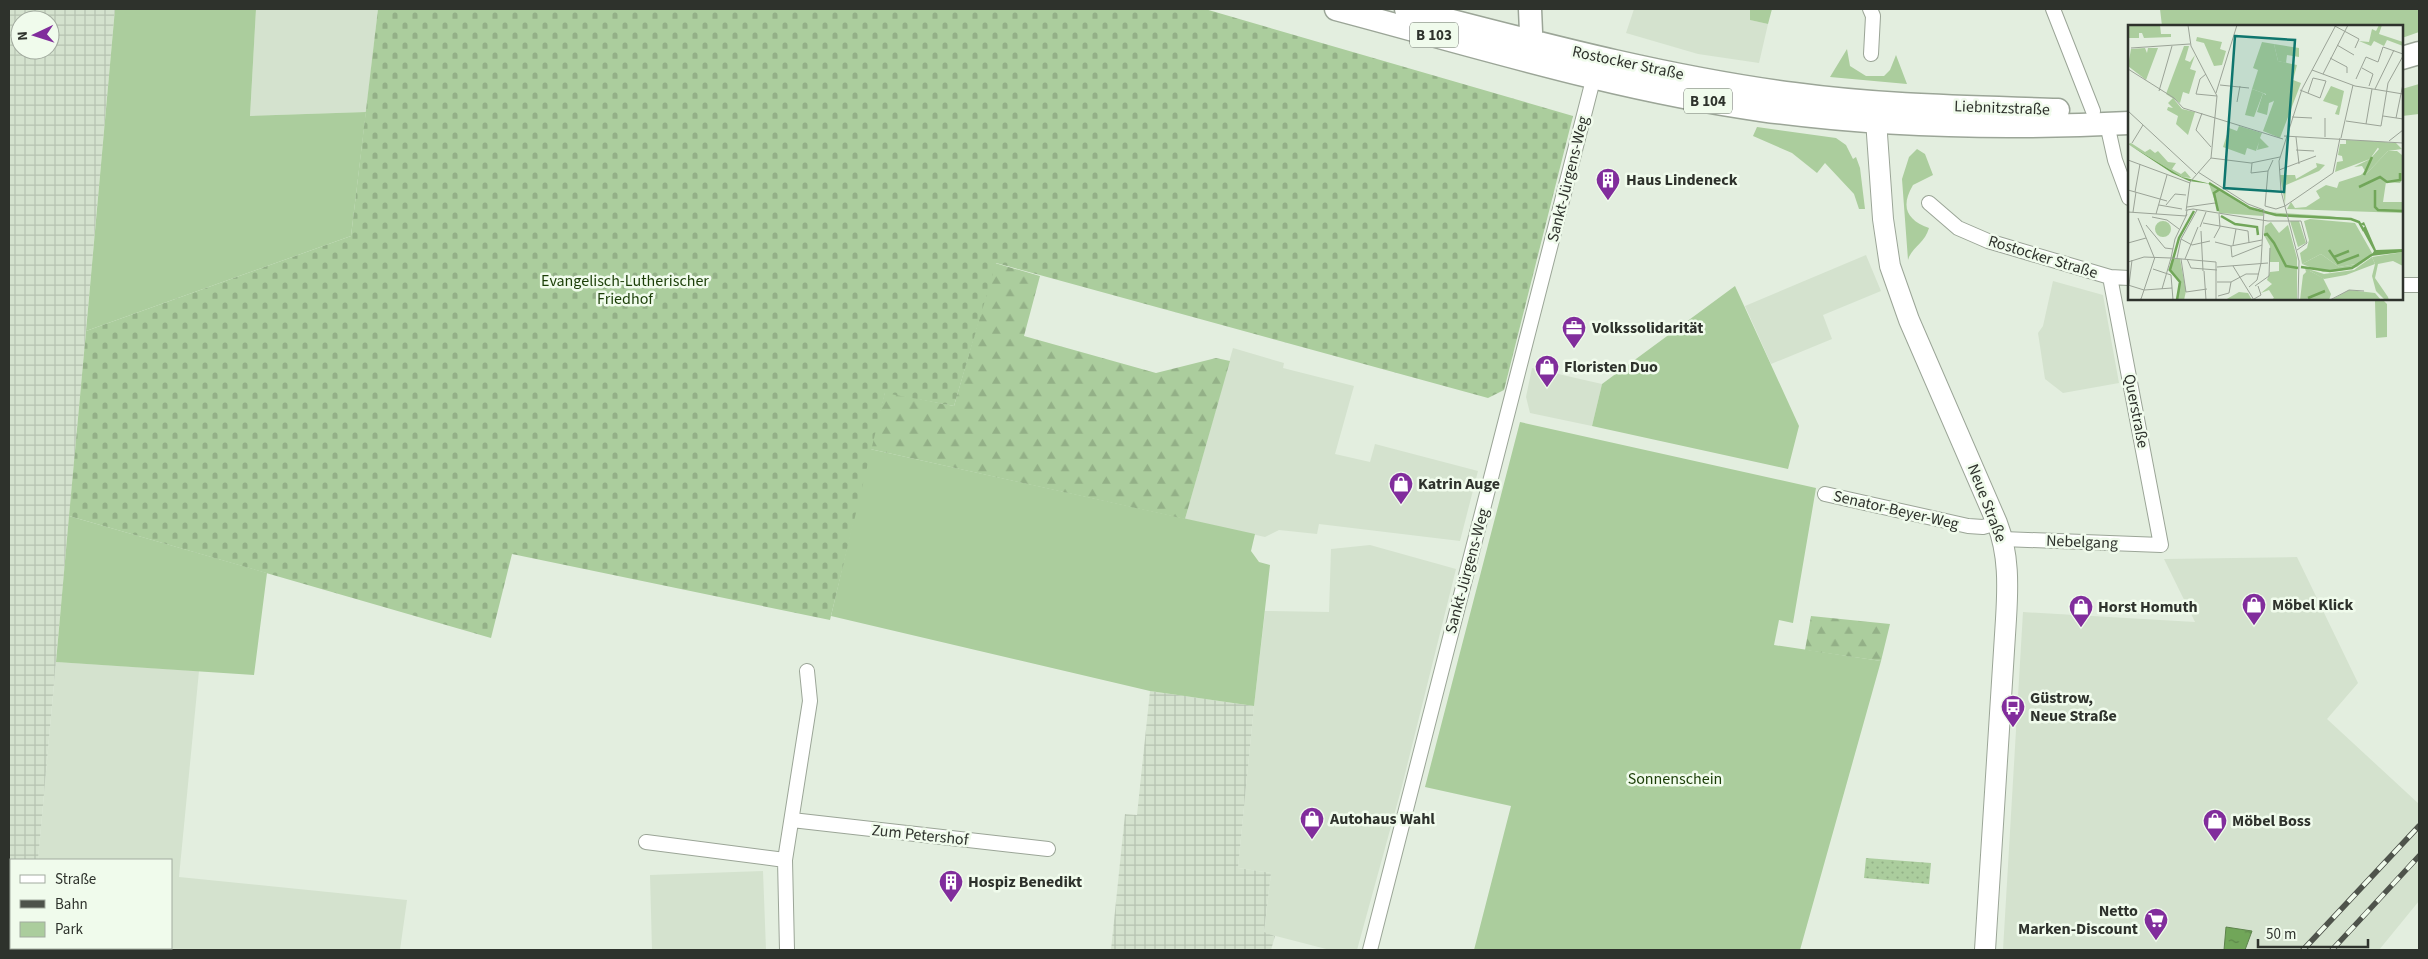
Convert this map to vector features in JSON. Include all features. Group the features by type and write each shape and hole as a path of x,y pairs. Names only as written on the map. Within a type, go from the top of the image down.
{"main road":[{"name":"B 103","path":"1336,9 1531,51"},
{"name":"B 103","path":"1406,9 1531,51"},
{"path":"1530,9 1531,51"},
{"name":"B 104","path":"1531,51 1594,76"},
{"name":"Rostocker Straße","path":"1531,51 1794,94 1875,112"},
{"path":"2403,58 2419,53"},
{"path":"2403,74 2419,69"},
{"name":"Rostocker Straße","path":"1594,76 1686,97 1760,110 1875,112"},
{"name":"Liebnitzstraße","path":"1875,112 1996,125 2100,117 2128,108"},
{"name":"Neue Straße","path":"1875,112 1883,219 1890,266 1909,320 2000,531 2008,590 1985,950"},
{"name":"Liebnitzstraße","path":"2100,117 2128,123"}],"street":[{"path":"2052,9 2100,117 2128,195"},
{"path":"1871,54 1872,13"},
{"name":"Sankt-Jürgens-Weg","path":"1370,950 1594,76"},
{"name":"Rostocker Straße","path":"1929,203 1958,228 1988,241 2110,277 2128,278"},
{"name":"Querstraße","path":"2110,277 2161,545"},
{"path":"2403,285 2419,285"},
{"name":"Senator-Beyer-Weg","path":"1825,494 1968,526 2000,531"},
{"name":"Nebelgang","path":"2000,531 2161,545"},
{"path":"787,950 785,860 810,701 807,671"},
{"name":"Zum Petershof","path":"792,820 1048,849"},
{"path":"646,842 785,860"}],"shaded area":[{"path":"9,9 115,9 38,859 10,859 10,949 30,949 9,950"},
{"path":"256,9 378,9 366,112 250,116"},
{"path":"1634,9 1750,9 1750,20 1768,24 1759,63 1698,54 1626,33"},
{"path":"1866,255 1881,291 1823,315 1832,339 1771,364 1745,306"},
{"path":"2053,281 2103,295 2119,383 2063,393 2045,379 2038,333 2043,326"},
{"path":"1233,348 1284,363 1283,368 1354,386 1335,454 1370,462 1375,444 1478,471 1460,541 1319,524 1317,534 1279,530 1265,537 1185,519"},
{"path":"1532,368 1602,384 1592,426 1530,413 1526,397"},
{"path":"1370,545 1456,569 1401,790 1357,950 1330,950 1264,933 1271,873 1238,868 1254,706 1265,611 1329,612 1331,549"},
{"path":"2297,557 2358,683 2327,719 2419,804 2419,901 2379,950 2003,950 2023,612 2195,622 2164,559"},
{"path":"56,662 199,671 179,877 407,900 400,950 29,950 172,949 172,859 38,859"},
{"path":"1150,691 1254,706 1238,868 1271,873 1264,932 1275,936 1271,950 1111,950 1125,814 1137,815"},
{"path":"763,871 766,950 652,950 650,875"}],"green space":[{"path":"115,9 256,9 250,116 366,112 351,236 86,331"},
{"name":"Evangelisch-Lutherischer Friedhof","path":"378,9 1205,9 1573,116 1504,390 1488,398 996,263 954,406 885,393 830,620 512,554 491,638 69,516 86,331 351,236"},
{"path":"1750,9 1772,9 1768,24 1750,20"},
{"path":"2160,9 2419,9 2419,32 2403,38 2403,25 2162,25"},
{"path":"1847,49 1850,66 1866,76 1884,76 1890,70 1896,55 1907,84 1830,77"},
{"path":"2419,84 2419,114 2403,116 2403,89"},
{"path":"1757,127 1836,138 1846,145 1853,159 1856,157 1860,168 1865,209 1859,209 1854,194 1825,163 1817,173 1792,153 1753,136"},
{"path":"1917,149 1925,154 1933,175 1913,185 1907,200 1907,206 1908,212 1915,221 1929,228 1908,260 1902,179 1909,157"},
{"path":"995,263 1040,276 1024,336 1156,373 1216,358 1230,361 1185,519 870,449 885,392 954,406"},
{"path":"1735,286 1799,426 1788,469 1592,426 1602,384"},
{"path":"2375,301 2384,301 2387,304 2387,337 2376,338"},
{"name":"Sonnenschein","path":"1520,422 1816,488 1793,623 1779,620 1774,645 1881,661 1800,950 1474,950 1511,806 1425,787"},
{"path":"870,449 1255,534 1251,551 1259,562 1270,565 1254,706 1150,691 831,616"},
{"path":"69,516 267,573 254,675 56,662"},
{"path":"1811,616 1890,624 1881,661 1805,650"},
{"path":"1866,858 1931,863 1929,884 1864,878"}],"water":[{"path":"2226,927 2252,931 2245,950 2224,950"}],"railway":[{"path":"2303,950 2419,826"},
{"path":"2332,950 2419,856"}],"place":[{"name":"Haus Lindeneck","path":"1608,201"},
{"name":"Volkssolidarität","path":"1574,349"},
{"name":"Floristen Duo","path":"1547,388"},
{"name":"Katrin Auge","path":"1401,505"},
{"name":"Möbel Klick","path":"2254,626"},
{"name":"Horst Homuth","path":"2081,628"},
{"name":"Güstrow, Neue Straße","path":"2013,728"},
{"name":"Autohaus Wahl","path":"1312,840"},
{"name":"Möbel Boss","path":"2215,842"},
{"name":"Hospiz Benedikt","path":"951,903"},
{"name":"Netto Marken-Discount","path":"2156,941"}]}
